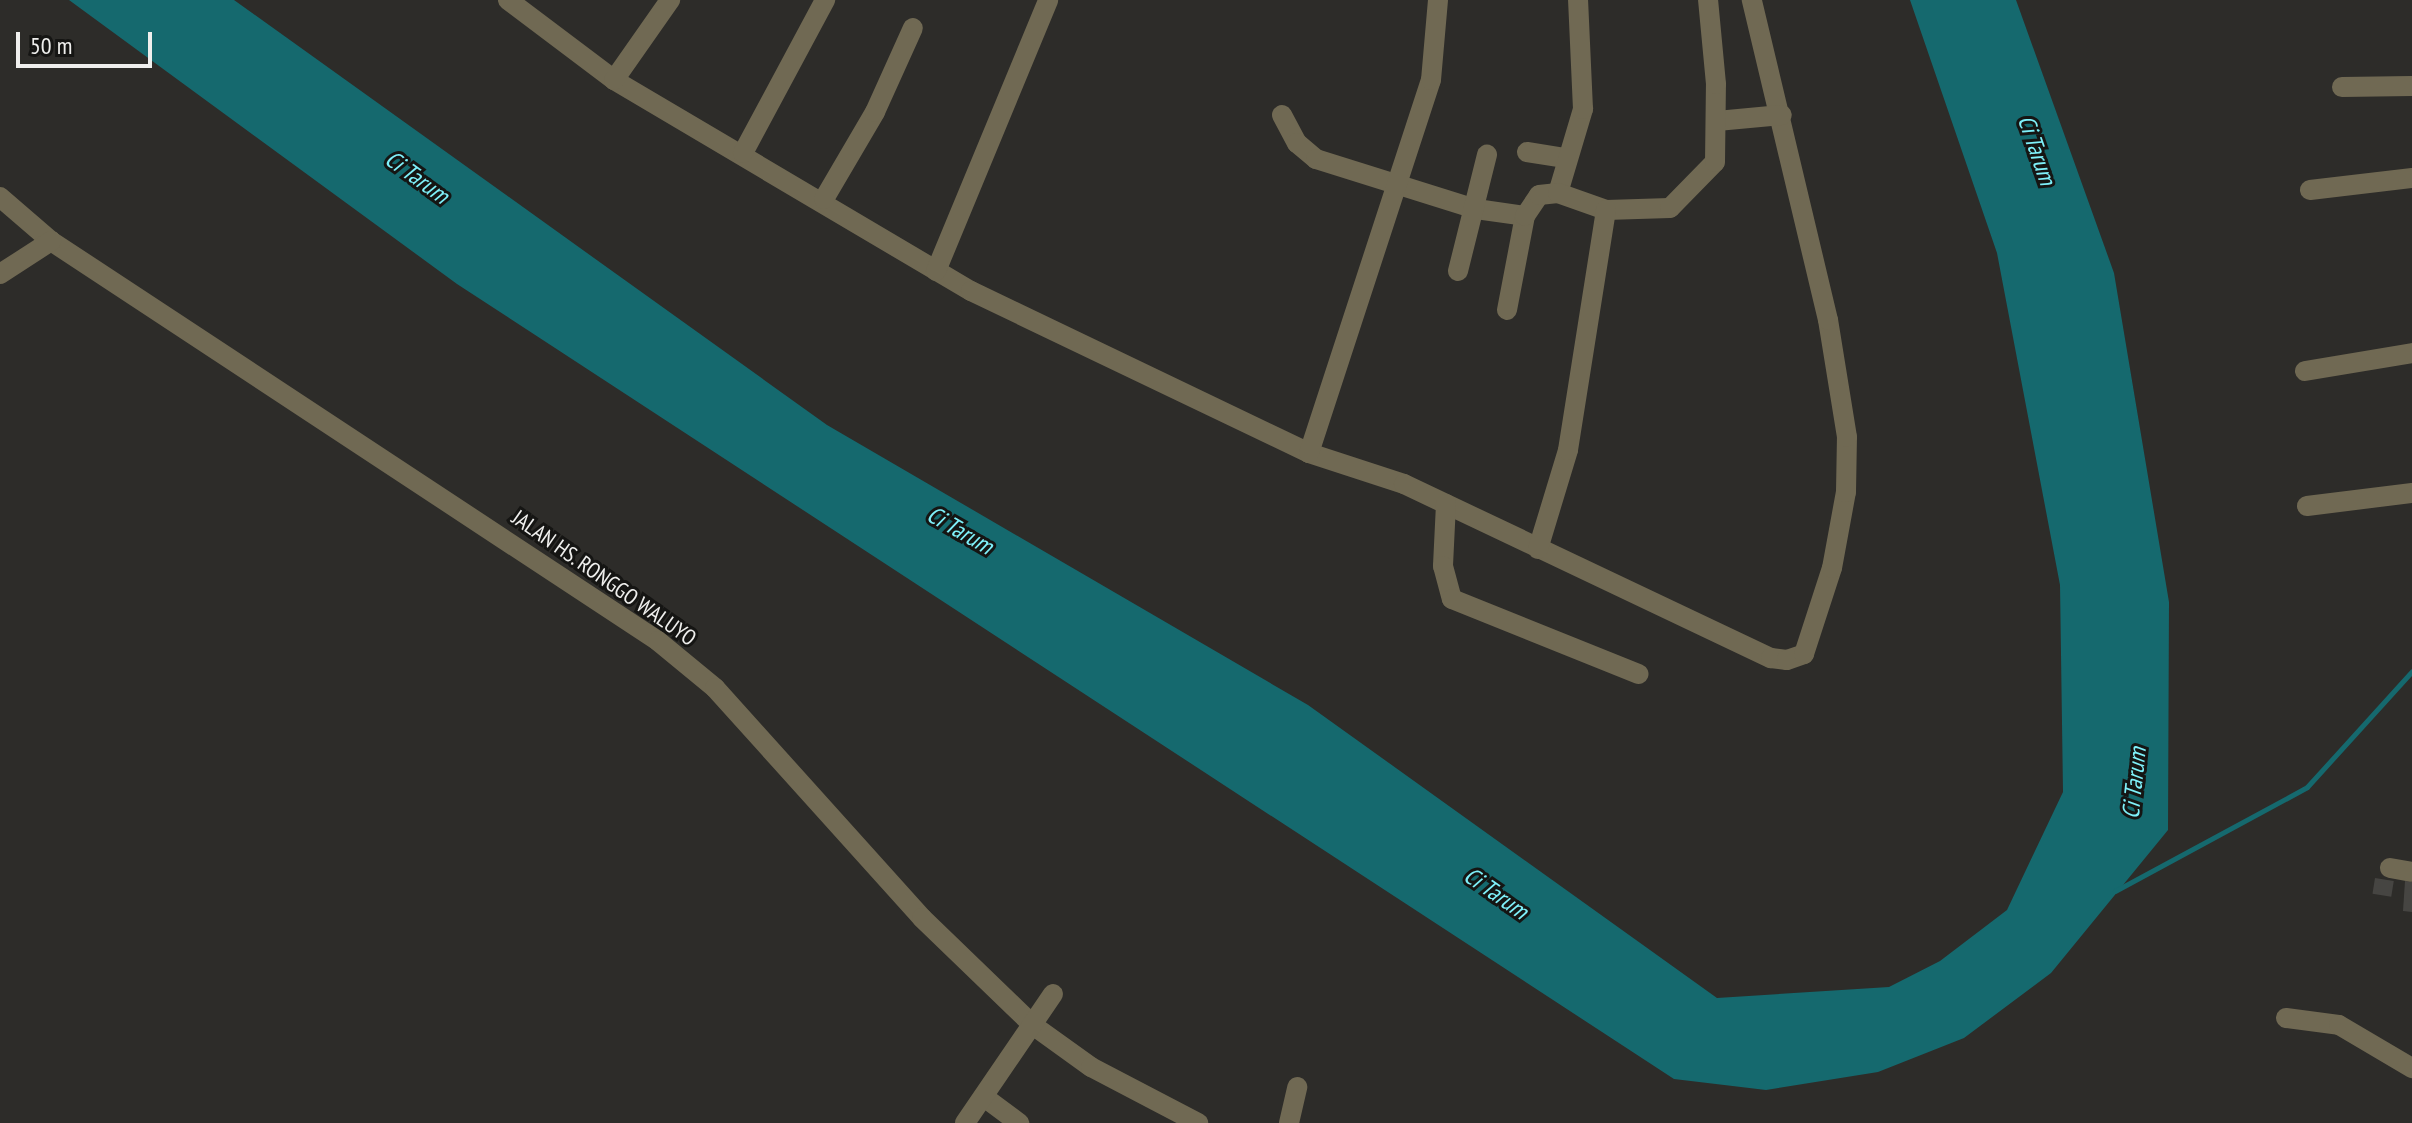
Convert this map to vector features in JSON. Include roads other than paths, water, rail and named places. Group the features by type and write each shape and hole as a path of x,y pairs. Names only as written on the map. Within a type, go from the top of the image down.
{"street":[{"path":"508,0 614,80 824,199 936,271 1309,453 1446,504 1771,658 1787,660 1804,654 1836,547 1846,492 1847,437 1834,346 1782,115 1752,0"},
{"path":"614,80 670,0"},
{"path":"743,153 825,0"},
{"path":"936,271 1048,0"},
{"path":"1309,453 1431,80 1438,0"},
{"path":"1558,193 1583,109 1578,0"},
{"path":"1507,310 1525,216 1539,195 1558,193 1606,210 1641,212 1670,208 1682,200 1699,174 1715,162 1717,121 1708,0"},
{"path":"824,199 875,112 913,28"},
{"path":"2342,87 2412,86"},
{"path":"1282,115 1297,143 1316,159 1476,209 1525,216"},
{"path":"1717,121 1782,115"},
{"path":"1527,152 1566,158"},
{"path":"1458,271 1476,209 1487,155"},
{"path":"2310,190 2412,178"},
{"name":"JALAN HS. RONGGO WALUYO","path":"0,197 51,241 658,641 715,688 922,918 1034,1026 1091,1067 1198,1123"},
{"path":"1538,549 1568,450 1606,210"},
{"path":"0,274 51,241"},
{"path":"2305,371 2412,353"},
{"path":"2307,506 2412,493"},
{"path":"1446,504 1443,566 1452,599 1639,674"},
{"path":"2390,868 2412,872"},
{"path":"965,1123 1053,994"},
{"path":"2286,1018 2339,1025 2412,1068"},
{"path":"1289,1123 1297,1087"},
{"path":"984,1097 1019,1123"}],"water":[{"name":"Ci Tarum","path":"69,0 234,0 827,425 1308,705 1717,998 1889,987 1940,961 2007,910 2063,792 2060,585 1997,253 1910,0 2016,0 2114,273 2169,602 2168,830 2051,973 1964,1038 1878,1072 1766,1090 1674,1079 457,284"}],"waterway":[{"path":"2115,891 2307,787 2412,671"}]}
